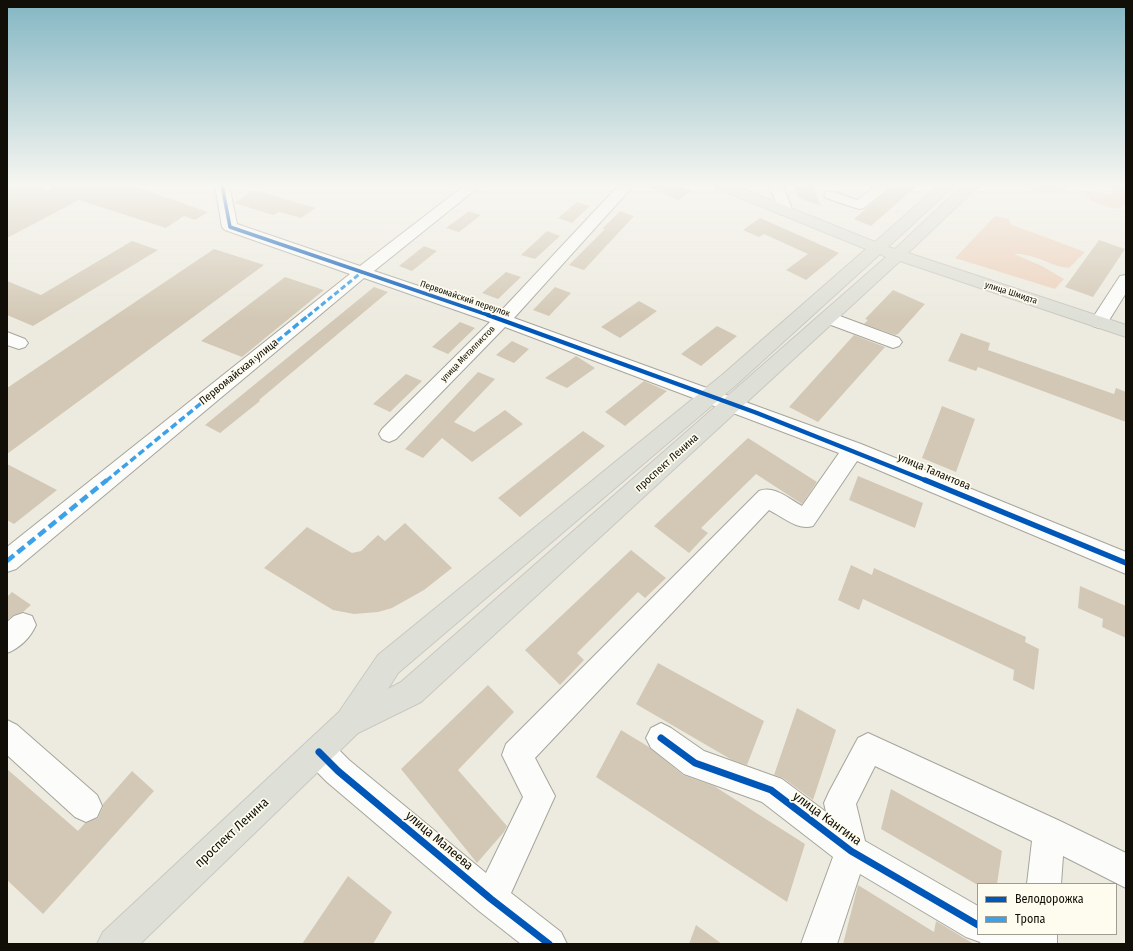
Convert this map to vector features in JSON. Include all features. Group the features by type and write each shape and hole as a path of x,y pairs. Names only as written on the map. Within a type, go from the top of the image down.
{"main road":[{"name":"улица Шмидта","path":"829,229 886,252 1126,331"},
{"name":"проспект Ленина","path":"349,722 411,692 829,318 907,229"},
{"name":"проспект Ленина","path":"115,944 349,722 388,664 708,396 915,229"}],"street":[{"name":"Первомайский переулок","path":"237,229 502,320 732,406"},
{"name":"Первомайская улица","path":"7,561 362,272 417,229"},
{"name":"улица Металлистов","path":"389,434 502,320 581,229"},
{"path":"1099,322 1126,280"},
{"path":"829,318 893,342"},
{"name":"улица Талантова","path":"732,406 757,413 853,450 1126,563"},
{"path":"491,899 540,796 517,755 767,498 805,519 853,450"},
{"name":"улица Кангина","path":"661,738 695,763 771,790 851,851 977,924"},
{"path":"10,742 86,806"},
{"path":"819,944 851,851 840,803 868,748 1049,832 1126,871"},
{"name":"улица Малеева","path":"319,752 338,771 491,899 549,944"},
{"path":"1044,883 1049,832"},
{"path":"996,935 1011,944"}],"shaded area":[{"path":"982,229 1024,229 1085,252 1069,268 1055,265 1029,255 1014,254 1042,266 1064,279 1055,289 955,258"}],"building":[{"path":"7,229 23,229 7,238"},
{"path":"450,229 462,229 459,232"},
{"path":"605,229 622,229 584,270 569,265"},
{"path":"786,229 839,253 806,280 786,270 808,254 764,234 759,237 743,230"},
{"path":"547,231 560,236 535,259 521,255"},
{"path":"1099,240 1125,249 1093,297 1065,287"},
{"path":"132,241 158,250 33,326 7,315 7,281 41,295"},
{"path":"424,246 437,251 412,271 399,266"},
{"path":"214,249 264,265 7,454 7,388"},
{"path":"506,272 521,277 498,299 482,293"},
{"path":"285,277 324,290 242,357 201,341"},
{"path":"374,287 388,292 259,400 260,401 220,433 205,425"},
{"path":"555,287 571,293 549,316 533,310"},
{"path":"893,290 925,304 898,334 895,335 864,324 868,320 865,319"},
{"path":"639,301 657,311 620,338 601,327"},
{"path":"460,322 475,328 448,354 432,347"},
{"path":"717,326 737,336 701,366 681,354"},
{"path":"961,333 990,343 988,350 1114,394 1116,388 1126,392 1126,422 978,367 976,371 948,361"},
{"path":"854,335 885,347 818,422 789,407"},
{"path":"512,341 529,349 514,363 496,355"},
{"path":"576,356 595,368 567,388 545,378"},
{"path":"478,372 495,379 454,422 474,432 505,410 523,424 472,462 442,438 423,458 405,449"},
{"path":"406,374 422,381 390,412 373,404"},
{"path":"644,381 667,391 625,426 605,412"},
{"path":"942,406 975,419 956,472 922,458"},
{"path":"583,431 605,446 520,517 498,498"},
{"path":"748,438 817,482 802,504 756,474 701,528 708,533 689,553 654,526"},
{"path":"7,464 57,490 14,524 7,520"},
{"path":"858,476 923,503 915,528 849,500"},
{"path":"405,523 452,568 424,590 392,608 378,612 354,614 333,610 264,568 307,527 352,553 361,551 378,535 385,541"},
{"path":"631,550 666,578 645,598 638,592 577,653 584,660 560,685 525,650"},
{"path":"851,565 872,575 874,568 1026,637 1025,642 1039,649 1034,690 1013,680 1014,670 863,599 859,610 838,600"},
{"path":"1080,586 1126,606 1126,638 1102,627 1103,619 1078,608"},
{"path":"12,592 31,605 23,612 14,615 7,620 7,597"},
{"path":"658,663 764,721 747,765 732,760 636,704"},
{"path":"488,685 514,712 458,770 507,826 504,832 477,863 401,769"},
{"path":"797,708 836,730 813,800 783,778 774,775"},
{"path":"621,730 649,747 683,775 714,786 805,844 787,902 596,777"},
{"path":"7,769 78,831 85,823 98,818 103,804 132,771 154,791 43,914 7,880"},
{"path":"891,789 1002,851 997,883 976,884 881,829"},
{"path":"348,876 392,912 373,944 302,944"},
{"path":"858,885 934,932 936,921 974,944 843,944"},
{"path":"696,925 722,944 689,944"}],"marked path":[{"path":"7,561 362,272"}],"cycle path":[{"path":"237,229 502,320 757,413 853,450 1126,563"},
{"path":"661,738 695,763 771,790 851,851 977,924"},
{"path":"319,752 338,771 491,899 549,944"}]}
